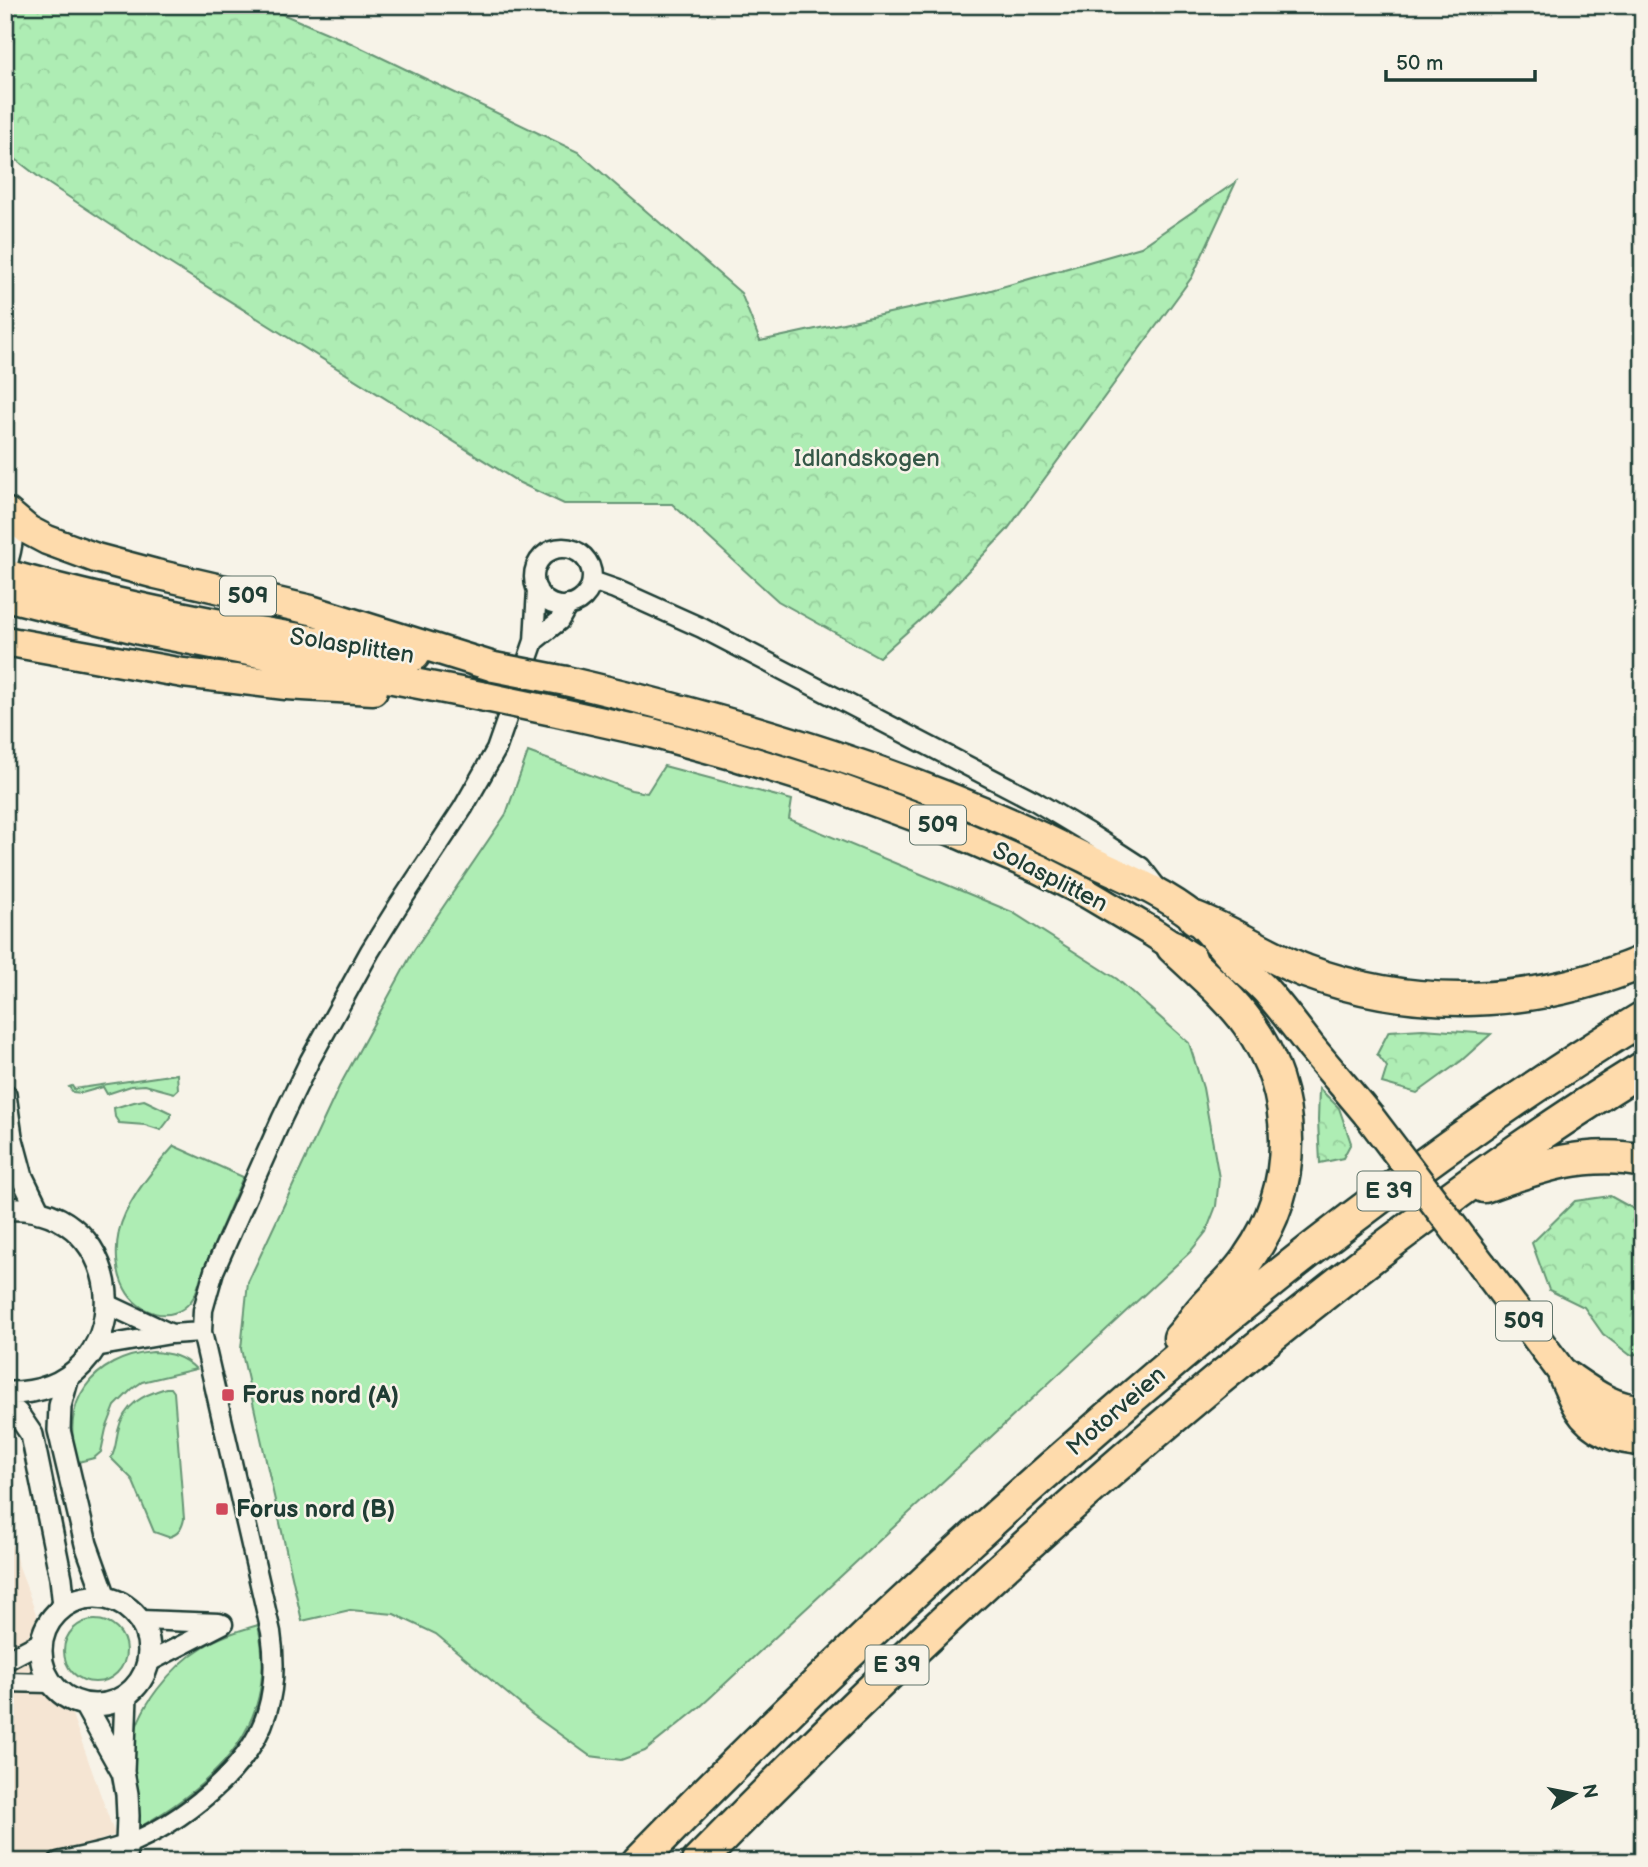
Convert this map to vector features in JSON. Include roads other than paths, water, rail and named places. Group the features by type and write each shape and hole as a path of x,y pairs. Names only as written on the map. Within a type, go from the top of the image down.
{"highway":[{"name":"509","path":"6,512 47,540 86,555 311,610 494,667"},
{"name":"Solasplitten","path":"5,574 36,594 140,630 486,697 652,733 835,787 938,825 1040,869 1088,894 1227,979 1314,1050"},
{"name":"Solasplitten","path":"5,596 36,594 140,608 314,641 494,667 566,681 663,705 851,761 956,800 1054,842 1164,897 1195,918 1237,964 1267,991 1369,1116 1565,1376"},
{"name":"509","path":"5,641 183,673 234,679 286,685 486,697"},
{"path":"1195,918 1306,971 1363,988 1425,997 1479,999 1542,993 1600,979 1643,962"},
{"name":"E 39","path":"1149,1382 1202,1310 1235,1276 1260,1241 1277,1200 1287,1154 1287,1127 1278,1083 1260,1041 1240,1013 1173,947"},
{"name":"Motorveien","path":"638,1862 806,1694 907,1598 1149,1382 1296,1261 1417,1170 1547,1079 1643,1018"},
{"name":"Motorveien","path":"698,1862 833,1727 1024,1546 1211,1384 1359,1266 1451,1198 1567,1116 1643,1068"},
{"name":"E 39","path":"1451,1198 1571,1160 1610,1156 1643,1161"},
{"path":"1565,1376 1607,1404 1643,1411"},
{"path":"1565,1376 1580,1409 1595,1423 1616,1436 1643,1439"}],"street":[{"path":"5,567 10,549 11,527 6,512"},
{"path":"58,1862 126,1853 150,1834 186,1812 227,1775 244,1755 266,1715 272,1693 274,1654 271,1632 202,1332 203,1310 214,1271 282,1118 328,1028 370,951 481,778 496,750 534,641 537,589 534,578 540,558 558,548 575,551 582,555 590,568 592,581 584,597 577,602 568,605 553,604 537,589"},
{"path":"592,581 702,628 1035,801 1141,867 1164,897"},
{"path":"534,641 559,621 568,605"},
{"path":"5,1095 11,1136 22,1177 40,1212"},
{"path":"5,1209 40,1212 72,1228 97,1258 103,1273 107,1304 106,1319 95,1347 88,1358 68,1377 37,1391 5,1393"},
{"path":"107,1304 171,1334"},
{"path":"95,1347 171,1334 202,1332"},
{"path":"68,1377 60,1406 59,1430 86,1545 105,1597"},
{"path":"5,1403 17,1413 32,1435 61,1578 64,1606"},
{"path":"105,1597 125,1605 141,1620 149,1640 149,1662 141,1682 126,1697 107,1705 86,1705 66,1698 50,1683 42,1663 41,1642 49,1622 64,1606 84,1598 105,1597"},
{"path":"141,1620 223,1624 149,1662"},
{"path":"5,1661 41,1642"},
{"path":"5,1682 50,1683"},
{"path":"126,1697 123,1772 127,1794 126,1853"},
{"path":"86,1705 123,1772"}],"place":[{"name":"Forus nord (A)","path":"228,1395"},
{"name":"Forus nord (B)","path":"222,1509"}],"park label":[{"name":"Idlandskogen","path":"867,458"}]}
